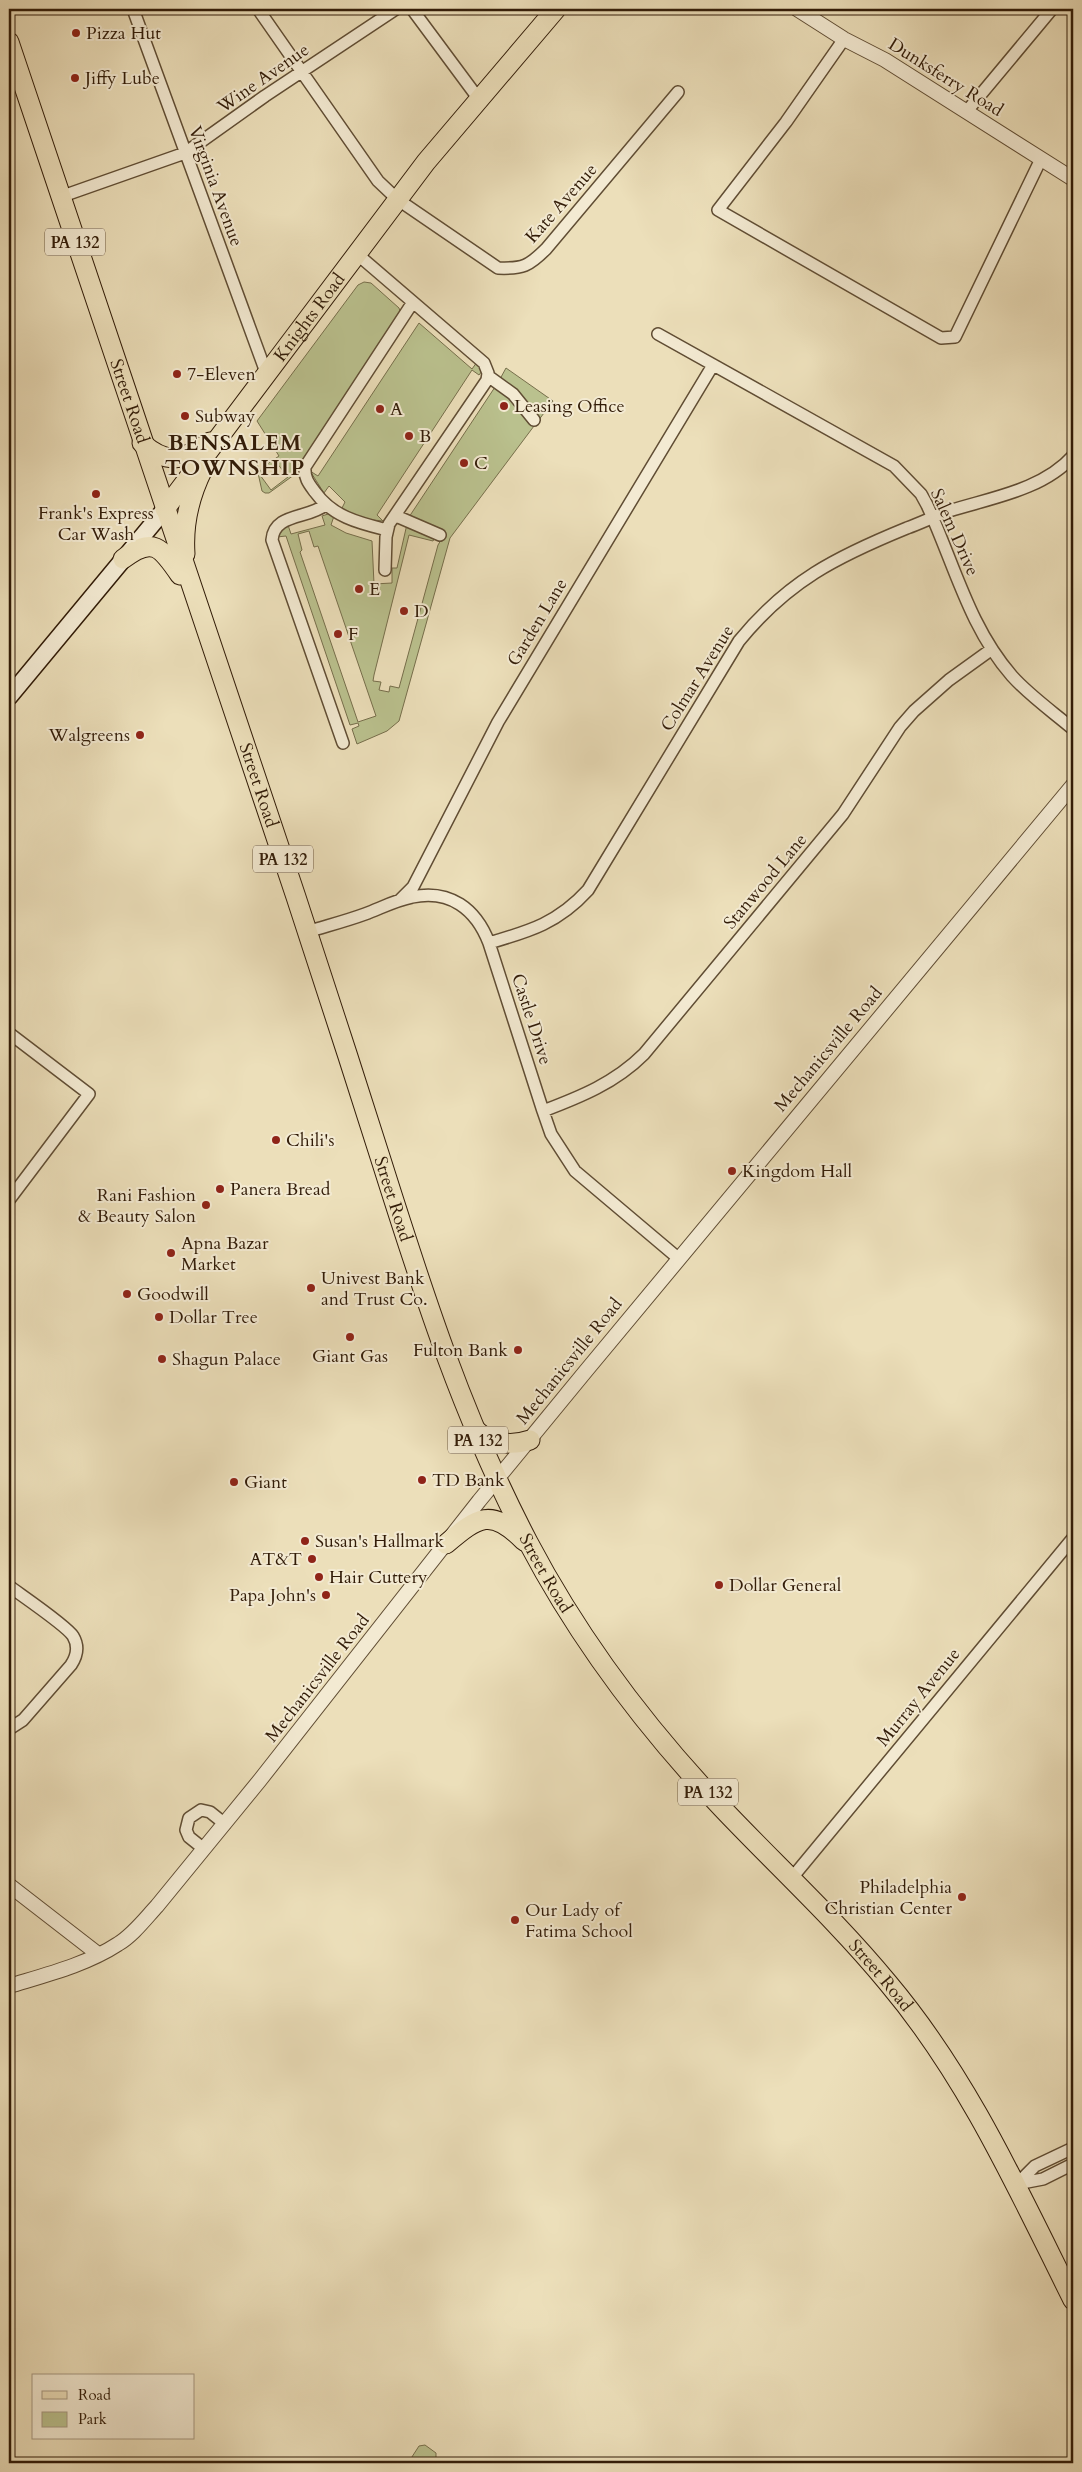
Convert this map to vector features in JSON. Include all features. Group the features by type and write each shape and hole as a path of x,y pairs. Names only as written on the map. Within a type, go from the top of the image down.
{"main road":[{"name":"Knights Road","path":"9,697 165,509 397,200 478,98 555,9"},
{"name":"Street Road","path":"9,42 307,932 438,1338 473,1427 497,1480 531,1548 583,1634 651,1727 718,1804 888,1983 923,2028 964,2088 1016,2185 1073,2300"},
{"path":"142,442 162,456 180,458 197,451 222,435"},
{"path":"191,588 184,540 188,512 197,481 222,435"},
{"path":"123,558 138,548 146,546 161,549 191,588"},
{"path":"473,1427 490,1440 502,1443 521,1443 530,1440"},
{"path":"446,1544 475,1521 490,1518 506,1526 531,1548"}],"street":[{"name":"Virginia Avenue","path":"133,9 267,375"},
{"name":"Kate Avenue","path":"258,9 378,181 397,200 483,260 498,268 515,269 531,264 546,249 678,92"},
{"name":"Wine Avenue","path":"60,197 186,153 396,9"},
{"path":"412,9 478,98"},
{"name":"Dunksferry Road","path":"797,9 844,39 886,60 1073,179"},
{"path":"967,111 1052,9"},
{"path":"844,39 786,122 718,210 941,338 955,337 1040,159"},
{"path":"357,254 484,364 488,376 513,394 534,420"},
{"path":"387,530 353,521 325,505 306,479 305,467 413,302"},
{"name":"Salem Drive","path":"658,334 894,466 921,494 933,517 971,612 992,649 1012,677 1073,729"},
{"name":"Garden Lane","path":"400,900 413,887 498,722 713,365"},
{"path":"385,570 387,530 488,376"},
{"name":"Colmar Avenue","path":"489,943 542,926 566,911 588,890 738,641 777,600 816,571 838,558 933,517 1024,487 1060,468 1073,456"},
{"path":"325,505 316,511 281,522 275,526 272,540 343,742"},
{"path":"396,516 440,535"},
{"name":"Stanwood Lane","path":"543,1111 599,1089 640,1058 843,814 909,716 934,692 992,649"},
{"name":"Mechanicsville Road","path":"9,1986 63,1969 98,1954 117,1945 139,1926 225,1824 497,1480 678,1258 1073,785"},
{"name":"Castle Drive","path":"307,932 400,900 424,895 455,902 472,913 480,922 489,943 551,1134 575,1170 678,1258"},
{"path":"9,1033 89,1094 9,1200"},
{"name":"Murray Avenue","path":"791,1879 1073,1538"},
{"path":"9,1586 72,1635 76,1649 76,1656 71,1665 23,1720 9,1730"},
{"path":"204,1849 189,1837 186,1830 189,1818 201,1810 210,1812 225,1824"},
{"path":"9,1885 98,1954"},
{"path":"1016,2185 1036,2166 1073,2148"},
{"path":"1016,2185 1043,2179 1073,2164"}],"green space":[{"path":"364,282 371,283 400,311 294,475 269,493 265,493 262,491 256,464 262,473 260,475 271,490 288,477 276,462 265,471 263,467 279,456 257,421 358,285"},
{"path":"419,323 472,369 477,362 482,371 479,375 472,370 377,515 383,521 364,519 341,510 345,502 329,486 324,493 310,471 318,476"},
{"path":"506,368 553,401 538,421 500,379"},
{"path":"495,387 518,404 534,426 450,538 399,721 387,731 357,744 352,729 359,726 358,723 350,725 286,536 277,537 283,527 288,525 291,534 325,525 322,516 328,514 334,516 331,525 346,533 372,541 374,584 392,583 392,568 397,568 407,524 436,536 433,541 409,535 373,681 381,682 379,690 389,692 390,686 399,688 438,545 444,535 409,517","holes":["309,531 314,547 318,546 376,716 358,722 300,552 302,550 298,534"]},
{"path":"425,2445 436,2453 436,2459 433,2463 408,2463 419,2446"}],"place":[{"name":"Pizza Hut","path":"76,33"},
{"name":"Jiffy Lube","path":"75,78"},
{"name":"7-Eleven","path":"177,374"},
{"name":"Leasing Office","path":"504,406"},
{"name":"A","path":"380,409"},
{"name":"Subway","path":"185,416"},
{"name":"B","path":"409,436"},
{"name":"C","path":"464,463"},
{"name":"Frank's Express Car Wash","path":"96,494"},
{"name":"E","path":"359,589"},
{"name":"D","path":"404,611"},
{"name":"F","path":"338,634"},
{"name":"Walgreens","path":"140,735"},
{"name":"Chili's","path":"276,1140"},
{"name":"Kingdom Hall","path":"732,1171"},
{"name":"Panera Bread","path":"220,1189"},
{"name":"Rani Fashion & Beauty Salon","path":"206,1205"},
{"name":"Apna Bazar Market","path":"171,1253"},
{"name":"Univest Bank and Trust Co.","path":"311,1288"},
{"name":"Goodwill","path":"127,1294"},
{"name":"Dollar Tree","path":"159,1317"},
{"name":"Giant Gas","path":"350,1337"},
{"name":"Fulton Bank","path":"518,1350"},
{"name":"Shagun Palace","path":"162,1359"},
{"name":"TD Bank","path":"422,1480"},
{"name":"Giant","path":"234,1482"},
{"name":"Susan's Hallmark","path":"305,1541"},
{"name":"AT&T","path":"312,1559"},
{"name":"Hair Cuttery","path":"319,1577"},
{"name":"Dollar General","path":"719,1585"},
{"name":"Papa John's","path":"326,1595"},
{"name":"Philadelphia Christian Center","path":"962,1897"},
{"name":"Our Lady of Fatima School","path":"515,1920"}],"district":[{"name":"BENSALEM TOWNSHIP","path":"235,455"}]}
